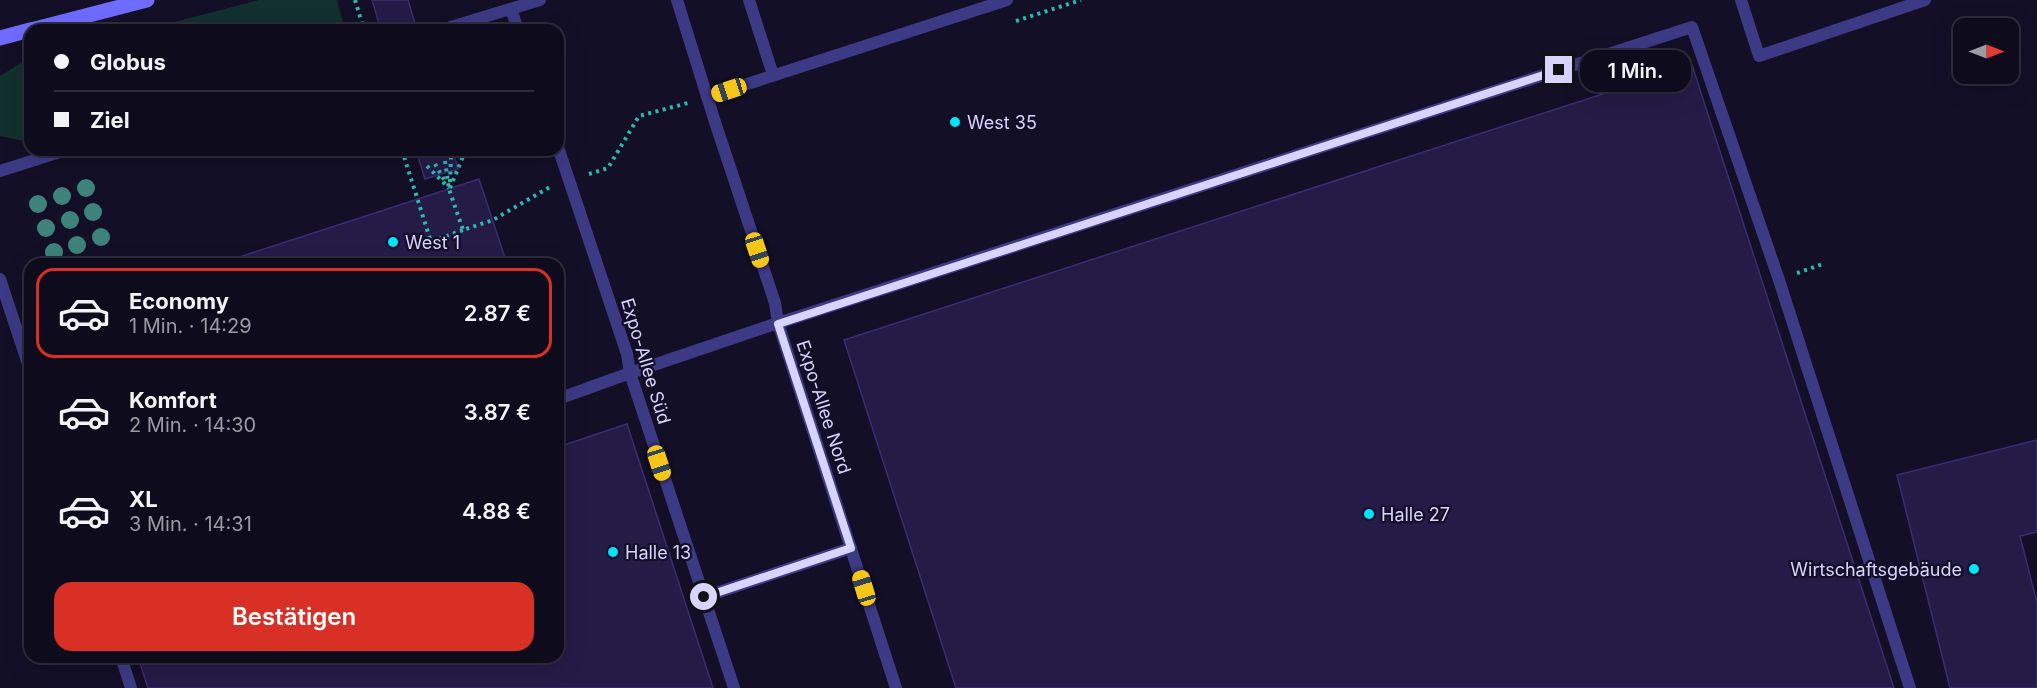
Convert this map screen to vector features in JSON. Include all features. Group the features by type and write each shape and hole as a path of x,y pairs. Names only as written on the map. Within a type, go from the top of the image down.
{"main road":[{"path":"53,24 147,0"},
{"path":"0,38 24,32"}],"lane":[{"path":"461,24 540,0"},
{"name":"Expo-Allee Nord","path":"677,0 775,303 778,324 896,688"},
{"path":"749,0 773,75"},
{"path":"707,97 1007,0"},
{"path":"1741,0 1759,56 1924,0"},
{"path":"511,9 516,24"},
{"path":"564,397 778,324 1692,27 1783,291 1910,688"},
{"path":"0,171 47,156"},
{"name":"Expo-Allee Süd","path":"561,156 734,688"},
{"path":"0,279 24,352"},
{"path":"704,597 851,548"},
{"path":"123,663 131,688"}],"path":[{"path":"355,0 362,24"},
{"path":"404,156 431,242 493,220 549,187 608,168 639,116 707,97"},
{"path":"449,189 463,156"},
{"path":"449,189 451,158"},
{"path":"444,161 449,189 463,230"},
{"path":"435,164 449,189"},
{"path":"427,166 449,189"}],"green space":[{"path":"259,0 337,0 343,24 167,24"},
{"path":"24,62 24,141 0,136 0,76"}],"building":[{"path":"372,0 408,0 415,24 379,24"},
{"name":"Halle 27","path":"1692,65 1894,688 956,688 844,340"},
{"path":"418,156 455,156 458,169 425,179"},
{"name":"West 1","path":"479,179 505,258 236,258"},
{"name":"Halle 13","path":"627,424 713,688 148,688 140,663 564,663 564,445"},
{"name":"Wirtschaftsgebäude","path":"2037,440 2037,532 2020,536 2037,603 2037,688 1950,688 1897,475"}],"place":[{"name":"West 35","path":"955,122"},
{"name":"West 1","path":"393,242"},
{"name":"Halle 27","path":"1369,514"},
{"name":"Halle 13","path":"613,552"},
{"name":"Wirtschaftsgebäude","path":"1974,569"}],"route":[{"path":"704,597 851,548 778,324 1559,70"}]}
